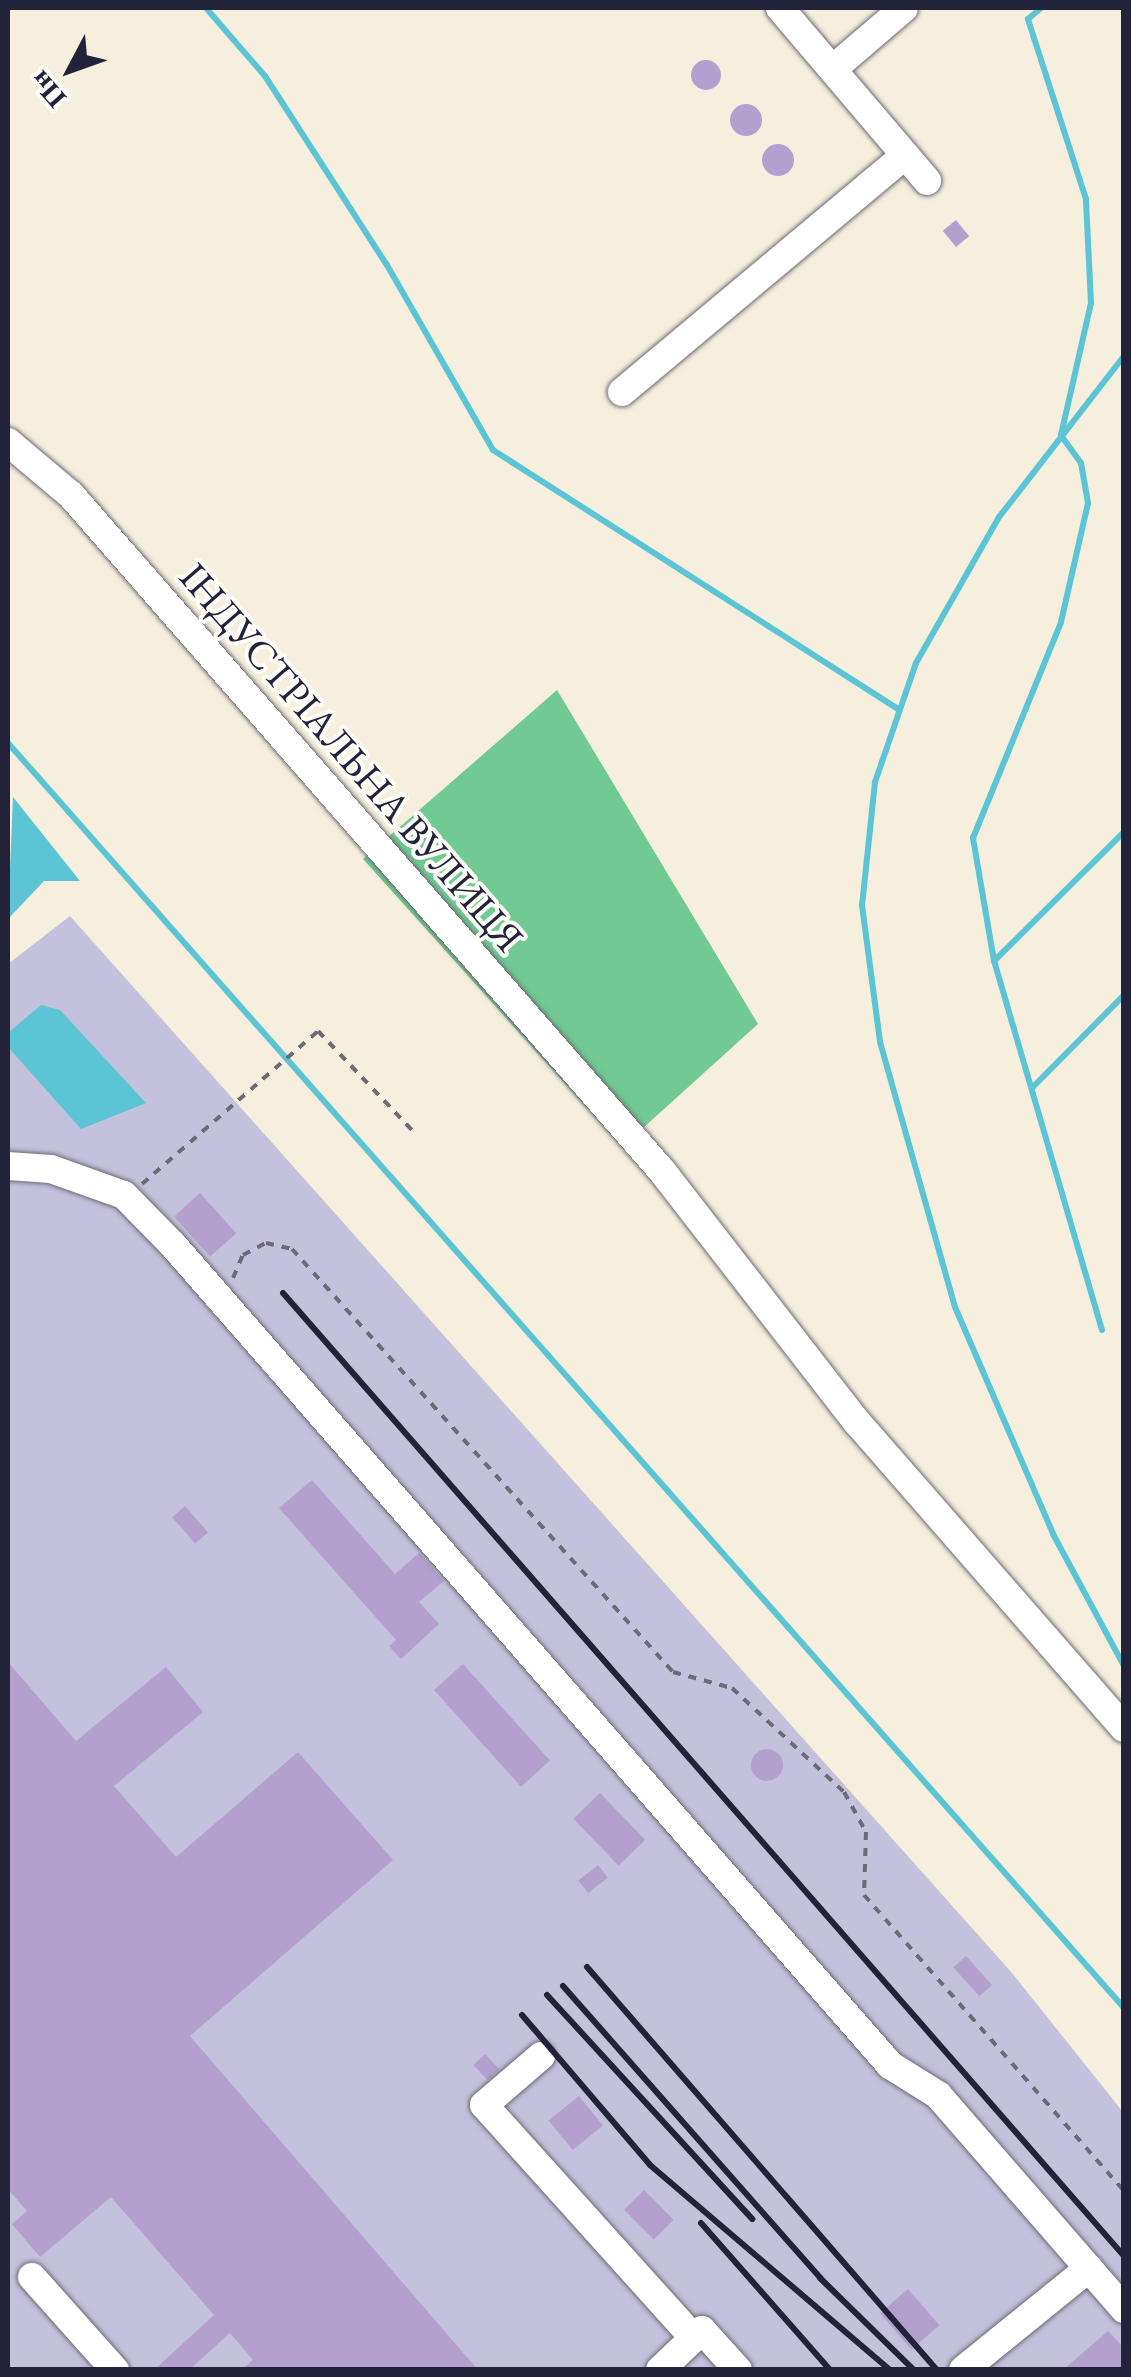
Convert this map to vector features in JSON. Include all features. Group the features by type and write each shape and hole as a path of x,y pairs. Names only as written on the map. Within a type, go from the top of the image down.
{"lane":[{"path":"780,8 927,181"},
{"path":"834,68 904,8"},
{"path":"622,392 905,155"},
{"name":"ІНДУСТРІАЛЬНА ВУЛИЦЯ","path":"8,442 71,495 628,1133 858,1422 1124,1728"},
{"path":"8,1166 51,1169 124,1195 223,1301 890,2065 938,2095 1124,2308"},
{"path":"541,2056 484,2105 694,2338"},
{"path":"963,2370 1089,2268"},
{"path":"32,2277 115,2370"},
{"path":"660,2370 702,2330 738,2370"}],"path":[{"path":"124,1195 318,1031 412,1131"},
{"path":"223,1301 243,1255 266,1244 292,1249 673,1672 732,1688 844,1792 866,1832 864,1895 1124,2191"}],"shaded area":[{"path":"70,916 1012,1973 1123,2112 1124,2369 8,2370 8,964"}],"green space":[{"path":"557,690 758,1024 622,1147 363,859"}],"water":[{"path":"13,797 80,881 44,881 8,919"},
{"path":"41,1005 60,1010 146,1103 81,1129 8,1047 8,1033"}],"building":[{"path":"706,60 717,64 721,75 717,86 706,90 695,86 691,75 695,64"},
{"path":"746,104 757,109 762,120 757,131 746,136 735,131 730,120 735,109"},
{"path":"778,144 789,149 794,160 789,171 778,176 767,171 762,160 767,149"},
{"path":"956,220 969,236 956,247 943,231"},
{"path":"200,1193 236,1233 210,1257 174,1216"},
{"path":"312,1480 395,1574 419,1553 444,1581 419,1602 439,1624 401,1659 389,1646 396,1640 279,1508"},
{"path":"185,1506 208,1532 195,1544 172,1517"},
{"path":"8,1662 76,1741 166,1667 203,1712 114,1786 176,1857 298,1752 393,1860 190,2036 478,2370 241,2370 253,2360 230,2333 189,2370 154,2370 214,2315 111,2197 40,2257 12,2224 27,2211 8,2189"},
{"path":"463,1664 550,1761 521,1787 434,1690"},
{"path":"767,1749 778,1754 783,1765 778,1776 767,1781 756,1776 751,1765 756,1754"},
{"path":"600,1793 645,1840 619,1865 573,1819"},
{"path":"598,1865 608,1878 588,1893 578,1880"},
{"path":"966,1956 992,1985 979,1996 953,1967"},
{"path":"485,2054 499,2069 488,2080 473,2065"},
{"path":"579,2096 603,2126 573,2150 549,2121"},
{"path":"644,2190 674,2220 654,2239 624,2210"},
{"path":"908,2289 939,2325 912,2350 880,2313"},
{"path":"1108,2331 1124,2348 1124,2370 1063,2370"}],"waterway":[{"path":"206,8 265,76 387,265 493,450 898,709"},
{"path":"994,961 973,838 1061,622 1088,503 1081,463 1061,435 1091,303 1086,199 1028,19 1041,8"},
{"path":"1124,356 999,517 916,663 875,782 862,905 880,1042 955,1307 1053,1534 1124,1666"},
{"path":"8,743 1124,2008"},
{"path":"1102,1330 994,961 1124,832"},
{"path":"1032,1088 1124,995"}],"railway":[{"path":"283,1293 1124,2256"},
{"path":"587,1967 937,2370"},
{"path":"563,1986 820,2278 914,2370"},
{"path":"547,1995 752,2219"},
{"path":"522,2015 650,2165 890,2370"},
{"path":"701,2223 830,2370"}]}
